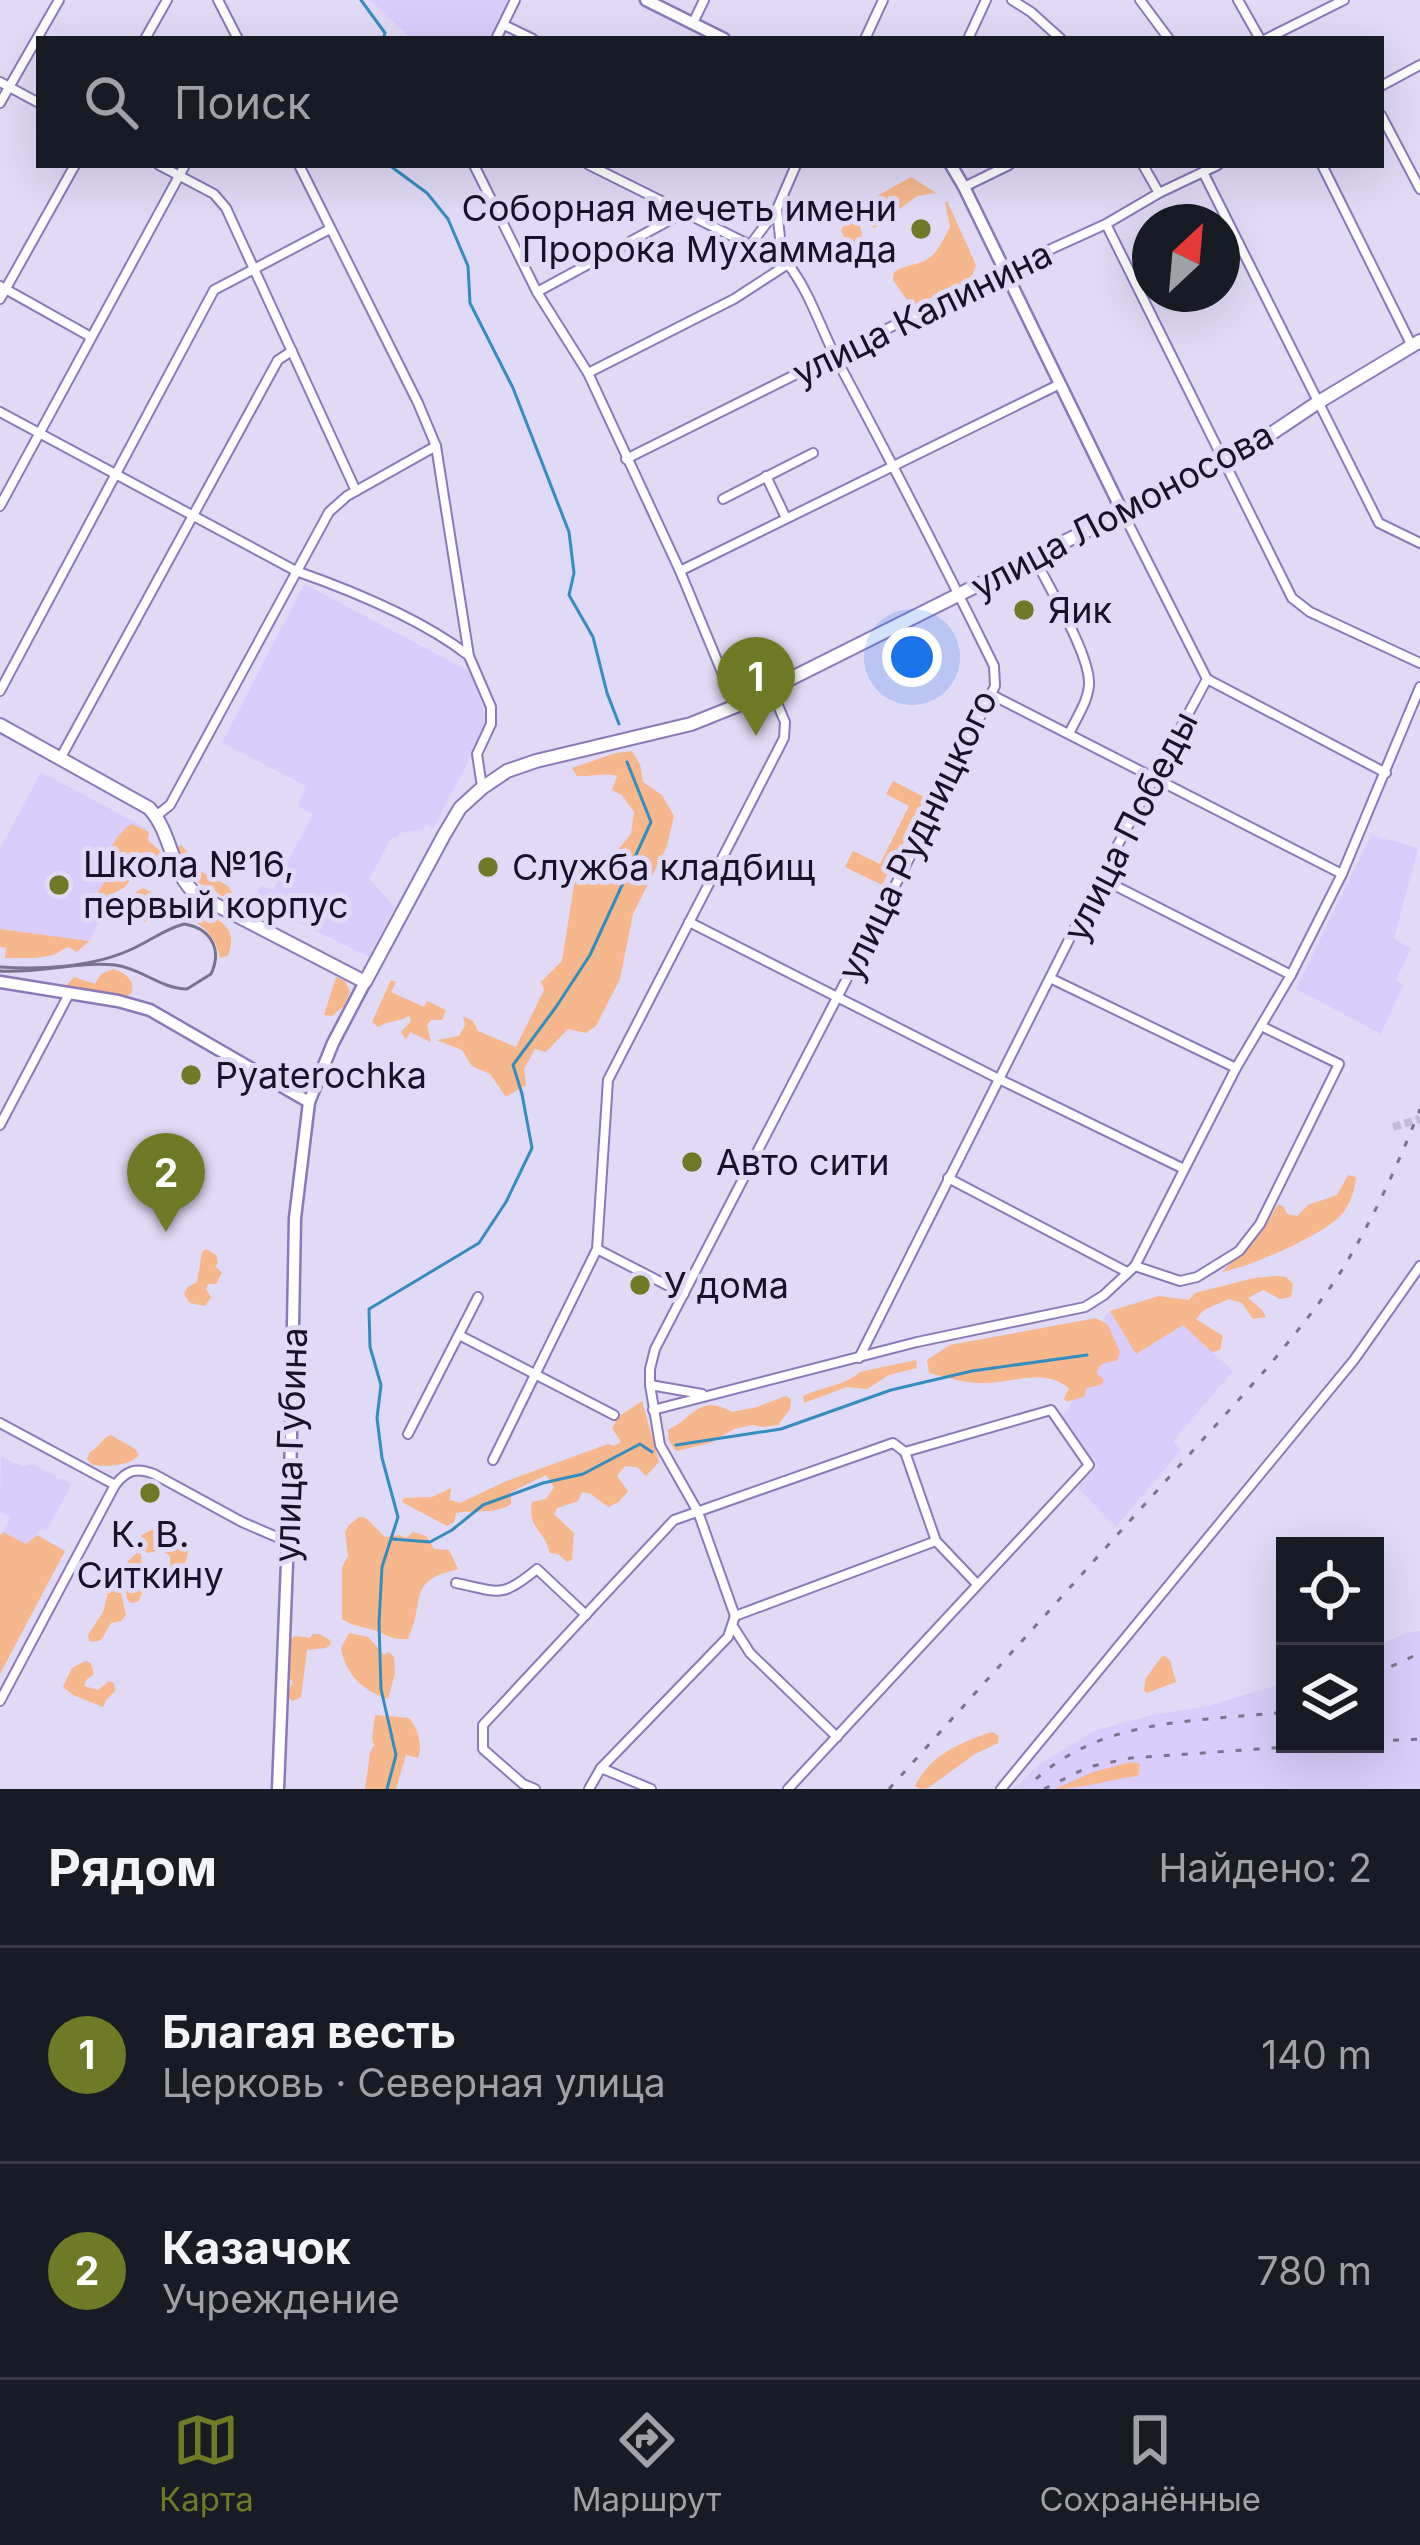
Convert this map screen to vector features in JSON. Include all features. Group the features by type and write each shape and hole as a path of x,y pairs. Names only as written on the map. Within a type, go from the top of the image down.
{"main road":[{"name":"улица Ломоносова","path":"365,982 460,808 506,771 691,724 736,706 1244,452 1416,344"},
{"path":"0,725 139,800 164,829 185,885 197,895 365,982"}],"street":[{"path":"0,103 5,84 59,0"},
{"path":"148,36 167,0"},
{"path":"218,0 236,36"},
{"path":"498,36 515,0"},
{"path":"646,0 718,36"},
{"path":"693,23 704,0"},
{"path":"866,36 883,0"},
{"path":"969,36 986,0"},
{"path":"1012,0 1058,36"},
{"path":"1140,0 1167,36"},
{"path":"1238,0 1261,36"},
{"path":"1268,36 1328,3 1344,0"},
{"path":"504,25 527,36"},
{"path":"1384,84 1420,65"},
{"path":"5,84 36,101"},
{"path":"1384,121 1420,190"},
{"path":"0,299 73,168"},
{"path":"165,168 214,194 226,208 356,491"},
{"path":"0,506 183,168"},
{"path":"299,168 436,446 469,656 491,707 491,724 478,754 482,788"},
{"path":"475,168 537,292 588,373 680,571 736,706"},
{"path":"595,168 788,264"},
{"name":"улица Победы","path":"859,1358 1100,878 1207,679 953,168"},
{"path":"964,187 1003,168"},
{"path":"1145,168 1159,194"},
{"name":"улица Калинина","path":"626,459 1212,168"},
{"path":"1324,168 1416,344"},
{"path":"751,244 777,209 794,169"},
{"path":"1204,172 1378,523 1420,543"},
{"path":"777,209 788,264"},
{"path":"537,292 683,213"},
{"path":"1106,224 1292,598 1310,612 1420,662"},
{"path":"0,691 214,290 329,229"},
{"path":"588,373 734,299 788,264"},
{"name":"улица Рудницкого","path":"735,1616 698,1511 660,1444 650,1369 656,1348 995,686 994,666 802,282 788,264"},
{"path":"3,288 92,337"},
{"path":"61,758 278,360 292,351"},
{"path":"680,571 1060,384"},
{"path":"0,412 296,571 342,587 448,640 469,656"},
{"path":"156,816 170,806 329,512 356,491 436,446"},
{"path":"723,499 813,453"},
{"path":"766,476 786,519"},
{"path":"1034,557 1080,649 1089,679 1088,695 1069,734"},
{"path":"1207,679 1386,773"},
{"path":"653,1410 917,1342 1085,1307 1104,1295 1131,1269 1236,1068 1291,975 1342,874 1420,687"},
{"path":"493,1460 597,1249 608,1080 784,738 785,722 771,689"},
{"path":"992,695 1342,874"},
{"path":"1100,878 1291,975"},
{"path":"689,922 1184,1169"},
{"path":"1052,979 1236,1068"},
{"path":"0,982 150,1010 309,1102"},
{"name":"улица Ломоносова","path":"309,1102 365,982"},
{"path":"0,1125 69,994"},
{"path":"948,1178 1131,1269 1180,1281 1197,1277 1239,1251 1260,1224 1340,1064 1261,1026"},
{"name":"улица Губина","path":"278,1789 295,1218 309,1102"},
{"path":"597,1249 684,1294"},
{"path":"1001,1789 1354,1360 1420,1266"},
{"path":"408,1434 478,1297"},
{"path":"459,1335 614,1415"},
{"path":"650,1385 707,1395"},
{"path":"788,1789 1089,1465 1051,1410 905,1452"},
{"path":"0,1423 116,1485"},
{"path":"535,1789 483,1749 483,1725 674,1520 893,1443 905,1452 936,1540 977,1584"},
{"path":"0,1702 126,1472 142,1469 286,1540"},
{"path":"589,1789 601,1768 728,1637 735,1616 936,1540"},
{"path":"456,1582 501,1592 514,1588 537,1569 586,1615"},
{"path":"733,1627 749,1653 837,1737"},
{"path":"601,1768 651,1789"}],"shaded area":[{"path":"370,0 508,0 491,36 409,36"},
{"path":"911,177 936,193 917,196 874,228 865,222 860,241 848,246 841,230 854,209"},
{"path":"947,201 976,265 971,279 912,307 893,280 894,272 937,251 950,227"},
{"path":"304,584 471,672 488,724 433,829 426,825 392,837 369,879 395,907 369,957 275,911 277,906 256,895 261,886 273,890 313,814 297,806 306,786 222,743"},
{"path":"632,751 643,782 662,795 674,816 667,846 633,914 620,979 596,1026 586,1033 568,1029 546,1052 535,1049 524,1069 526,1085 506,1097 490,1074 472,1066 462,1050 437,1040 459,1036 465,1025 463,1016 478,1031 516,1047 544,990 541,982 562,961 577,866 584,859 612,857 631,834 634,812 612,790 617,776 577,776 572,768"},
{"name":"Школа №16, первый корпус","path":"41,772 148,829 89,941 0,929 0,849"},
{"path":"893,781 926,798 882,885 845,867 853,851 880,864 909,806 886,794"},
{"path":"132,824 149,832 148,840 161,852 162,860 150,871 135,873 125,887 105,898 97,894 104,883 107,858 120,834"},
{"path":"1371,835 1418,848 1394,939 1411,948 1396,980 1403,985 1381,1034 1296,989"},
{"path":"181,845 200,871 228,886 236,899 190,877 180,858"},
{"path":"143,888 223,924 231,942 228,956 220,958 207,931 192,921 173,917 133,921 128,914 136,892"},
{"path":"0,929 89,941 77,952 68,947 36,958 5,958"},
{"path":"113,969 131,981 131,994 68,990 66,986 74,977 95,984 101,974"},
{"path":"336,977 350,991 344,1006 332,1016 324,1015"},
{"path":"391,980 396,982 391,992 424,1007 427,1001 446,1010 442,1020 427,1025 431,1042 410,1032 406,1040 401,1032 411,1021 409,1016 378,1027 372,1022"},
{"path":"1348,1175 1356,1177 1354,1191 1334,1222 1287,1248 1222,1272 1267,1224 1278,1204 1287,1214 1297,1216 1308,1205 1337,1195"},
{"path":"206,1249 216,1255 215,1266 222,1273 216,1284 208,1284 211,1297 205,1306 190,1303 184,1294 197,1282"},
{"path":"1277,1276 1293,1284 1291,1297 1280,1299 1263,1290 1248,1298 1266,1317 1253,1319 1242,1303 1229,1299 1196,1319 1223,1336 1220,1350 1212,1352 1183,1325 1136,1354 1110,1311 1159,1296 1189,1300 1195,1293"},
{"path":"1110,1311 1136,1353 1183,1325 1233,1371 1173,1441 1181,1450 1116,1527 1078,1488 1098,1465 1060,1417 1068,1411"},
{"path":"1096,1318 1108,1325 1120,1352 1117,1360 1098,1369 1104,1380 1101,1385 1086,1388 1085,1396 1067,1402 1069,1388 1049,1379 979,1383 929,1373 927,1360 950,1345"},
{"path":"916,1360 917,1368 889,1375 867,1389 847,1387 804,1403 803,1396 860,1372"},
{"path":"786,1396 791,1399 790,1409 778,1425 734,1429 710,1443 676,1451 669,1441 668,1430 704,1406 732,1412"},
{"path":"642,1401 659,1462 646,1476 637,1467 625,1466 617,1476 628,1491 608,1507 582,1492 578,1501 557,1508 554,1514 574,1533 572,1560 550,1553 532,1518 532,1502 546,1499 554,1487 546,1475 511,1492 511,1504 491,1511 456,1513 447,1526 402,1502 451,1488 450,1500 460,1503 504,1482 608,1444 614,1446 621,1442 612,1428 618,1417"},
{"path":"111,1435 139,1455 124,1464 93,1465 87,1459 90,1452"},
{"path":"1,1457 24,1466 33,1464 72,1484 46,1531 41,1529 26,1544 3,1532 10,1518 0,1512"},
{"path":"359,1517 385,1537 406,1538 413,1532 426,1536 434,1549 449,1550 458,1569 424,1586 408,1639 342,1619 342,1567 348,1556 345,1532"},
{"path":"156,1528 188,1540 185,1561 173,1579 170,1556 161,1550 148,1553 142,1549 141,1535"},
{"path":"3,1532 26,1544 37,1535 65,1551 0,1674 0,1535"},
{"path":"137,1553 142,1568 151,1573 138,1602 131,1603 126,1589 117,1587 117,1582"},
{"path":"116,1590 126,1615 111,1623 101,1640 89,1641 108,1593"},
{"path":"1420,1631 1420,1789 1014,1789 1037,1766 1094,1731 1276,1686 1276,1753 1384,1753 1384,1642"},
{"path":"349,1633 368,1637 384,1655 389,1652 394,1657 388,1699 351,1674 341,1648"},
{"path":"313,1634 331,1644 307,1650 301,1697 293,1701 288,1698 293,1682 287,1676 290,1639"},
{"path":"1163,1655 1170,1660 1176,1682 1147,1693 1146,1678"},
{"path":"91,1663 94,1674 84,1686 98,1690 109,1681 114,1683 115,1691 103,1707 63,1687 72,1668"},
{"path":"375,1715 409,1718 419,1737 418,1758 406,1755 396,1789 365,1789"},
{"path":"992,1732 999,1736 998,1743 928,1788 915,1786 938,1758"},
{"path":"1140,1764 1138,1776 1055,1789 1093,1772"}],"waterway":[{"path":"361,0 384,36"},
{"path":"393,168 427,193 448,219 468,266 470,303 513,388 569,532 574,573 569,595 593,637 619,724"},
{"path":"387,1789 396,1755 381,1689 379,1623 382,1567 398,1517 382,1458 377,1418 381,1385 370,1347 369,1309 479,1243 506,1202 532,1148 513,1065 590,955 651,822 627,762"},
{"path":"676,1445 781,1429 891,1390 972,1371 1087,1355"},
{"path":"392,1539 430,1542 483,1505 583,1474 640,1444 652,1452"}],"tunnel":[{"path":"1393,1127 1420,1119"}],"tram line":[{"path":"0,967 101,960 184,924 207,935 216,956 211,974 187,989 115,965 0,971"}],"railway":[{"path":"889,1789 1307,1319 1364,1231 1420,1109"},
{"path":"1384,1670 1420,1653"},
{"path":"1036,1779 1063,1759 1122,1733 1276,1713"},
{"path":"1384,1741 1420,1739"},
{"path":"1044,1789 1088,1767 1131,1758 1276,1748"}],"place":[{"name":"Соборная мечеть имени Пророка Мухаммада","path":"921,229"},
{"name":"Яик","path":"1024,610"},
{"name":"Благая весть","path":"756,736"},
{"name":"Служба кладбищ","path":"488,867"},
{"name":"Школа №16, первый корпус","path":"59,885"},
{"name":"Pyaterochka","path":"191,1075"},
{"name":"Авто сити","path":"692,1162"},
{"name":"Казачок","path":"166,1232"},
{"name":"У дома","path":"640,1285"},
{"name":"К. В. Ситкину","path":"150,1493"}]}
